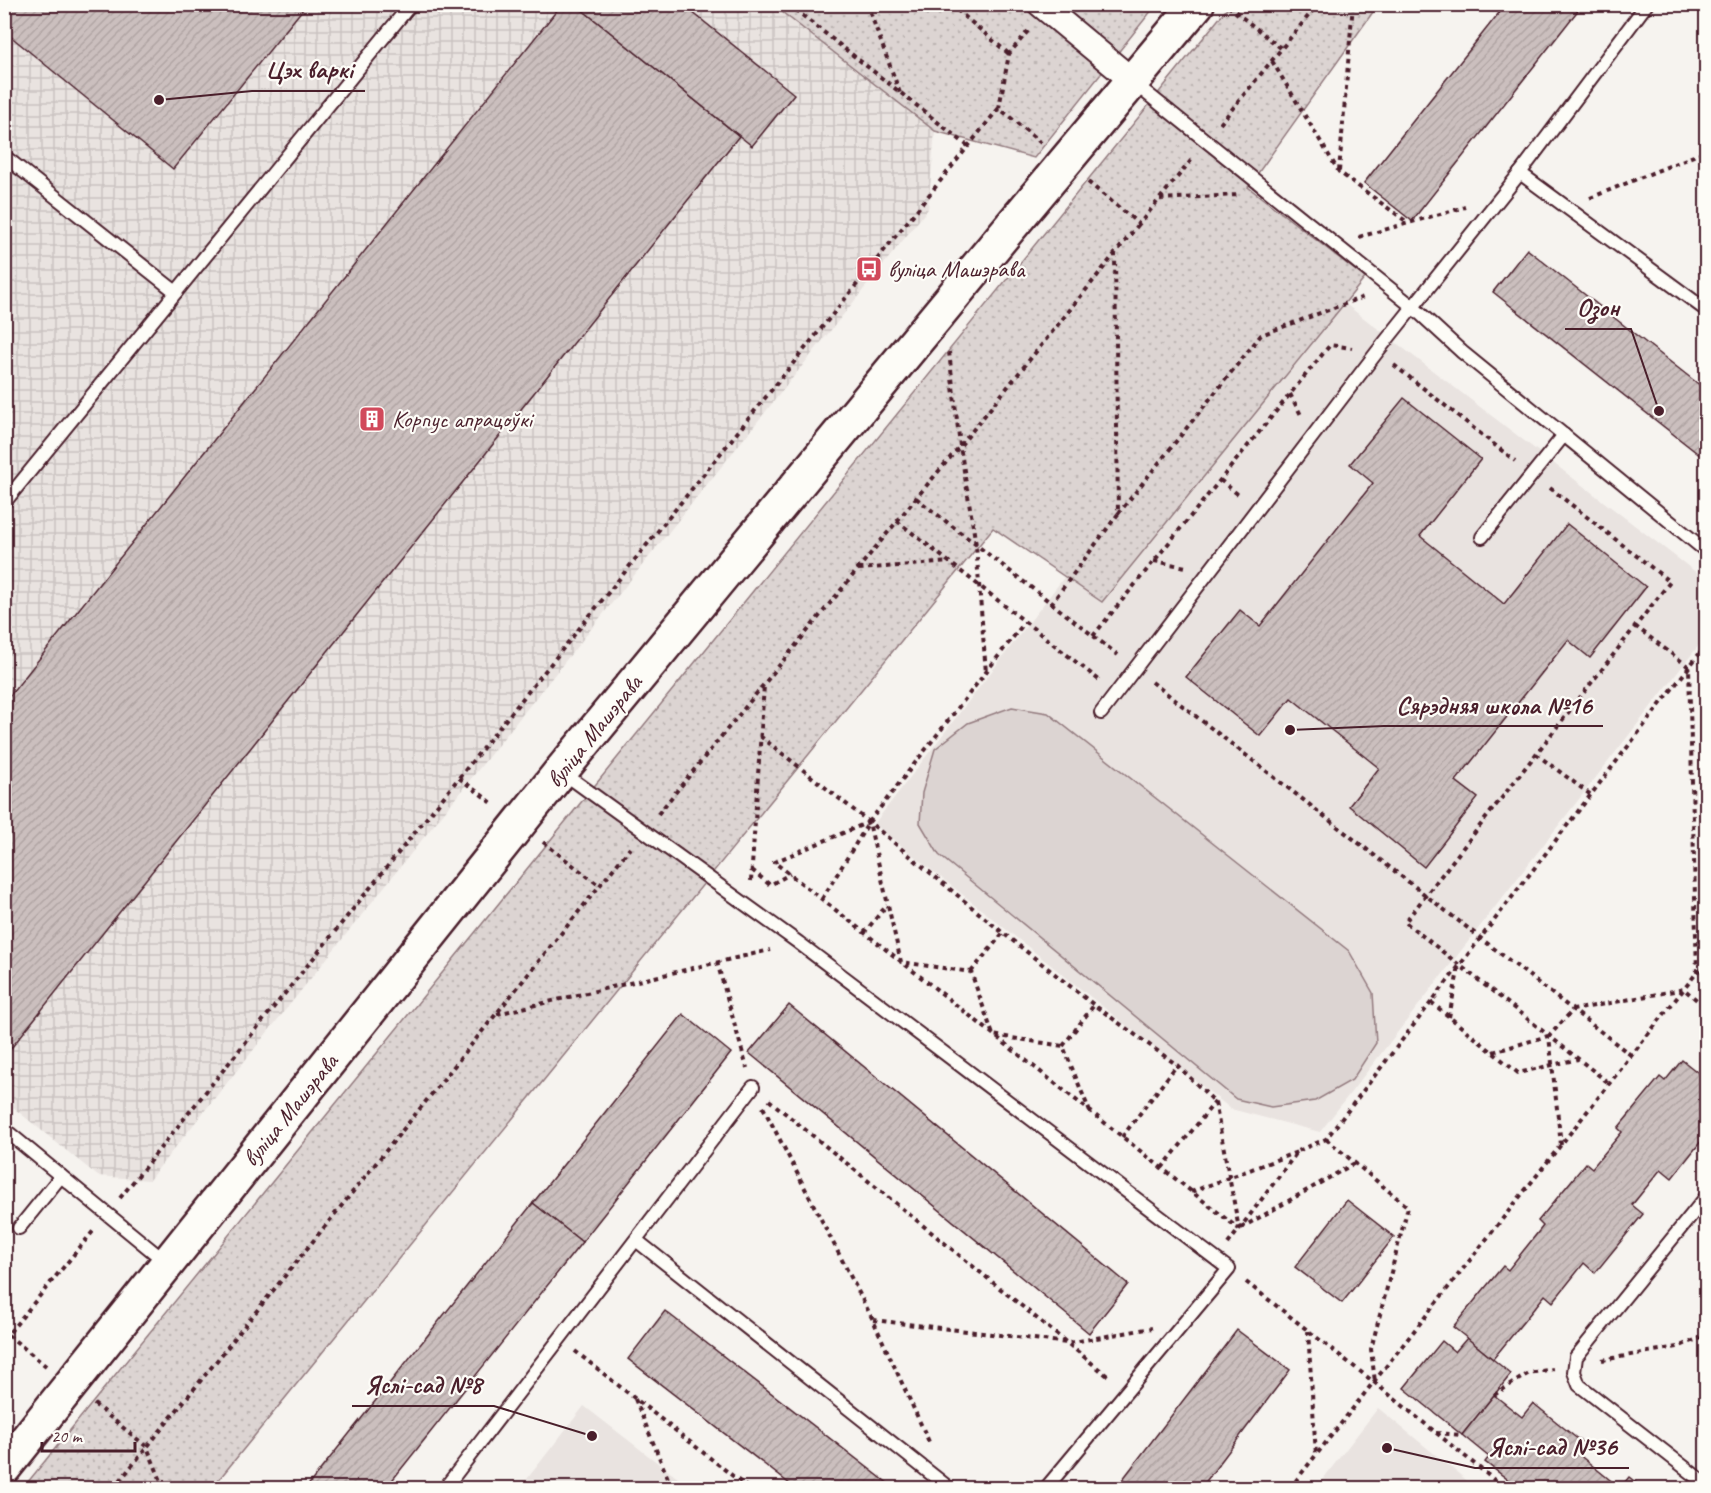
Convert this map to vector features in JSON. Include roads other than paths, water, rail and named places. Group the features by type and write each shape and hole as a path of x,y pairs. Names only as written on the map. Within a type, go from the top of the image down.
{"street":[{"path":"1040,4 1133,81"},
{"name":"вуліца Машэрава","path":"4,1468 561,771 1197,4"}],"lane":[{"path":"4,503 411,4"},
{"path":"1101,714 1377,352 1520,173 1647,4"},
{"path":"1133,81 1413,307 1462,352 1707,551"},
{"path":"4,156 176,292"},
{"path":"1520,173 1704,302"},
{"path":"1482,537 1564,435"},
{"path":"561,771 799,943 1229,1269 1046,1488"},
{"path":"445,1488 753,1087"},
{"path":"4,1129 168,1263"},
{"path":"19,1228 61,1176"},
{"path":"1707,1197 1576,1357 1574,1364 1574,1372 1579,1385 1707,1484"},
{"path":"636,1240 949,1488"}],"place":[{"name":"Цэх варкі","path":"159,100"},
{"name":"вуліца Машэрава","path":"869,269"},
{"name":"Озон","path":"1659,411"},
{"name":"Корпус апрацоўкі","path":"372,419"},
{"name":"Сярэдняя школа №16","path":"1290,730"},
{"name":"Яслі-сад №8","path":"592,1436"},
{"name":"Яслі-сад №36","path":"1387,1448"}]}
